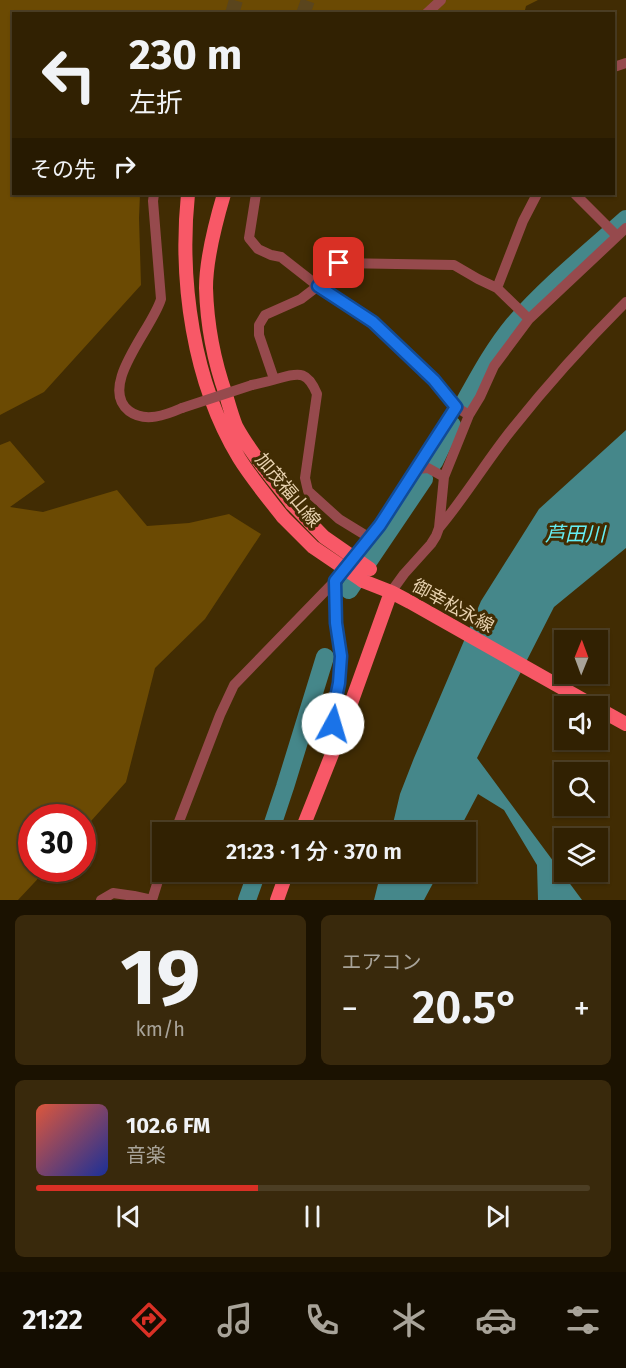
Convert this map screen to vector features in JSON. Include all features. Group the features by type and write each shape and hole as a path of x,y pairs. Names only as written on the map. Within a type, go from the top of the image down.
{"main road":[{"name":"加茂福山線","path":"188,195 185,265 194,334 205,378 220,422 240,459 283,517 313,547 367,575"},
{"name":"加茂福山線","path":"224,195 211,248 206,286 210,332 219,376 236,425 258,460 292,504 324,537 367,575 391,592"},
{"name":"御幸松永線","path":"305,822 340,734 391,592 577,696"},
{"name":"御幸松永線","path":"608,714 626,724"},
{"path":"277,900 283,882"}],"street":[{"path":"428,12 441,0"},
{"path":"154,195 161,299 158,310 121,378 119,391 126,409 135,416 148,418 166,415 252,386 297,374 305,376 313,384 317,394 304,478 308,491 339,519 370,538"},
{"path":"256,195 249,238 258,249 271,255 281,256 318,286 373,322 434,380 456,407 469,415"},
{"path":"497,288 523,221 536,195"},
{"path":"576,195 617,236"},
{"path":"439,528 444,477 469,415 494,366 525,316 626,228"},
{"path":"274,380 259,335 259,325 265,315 301,299 318,286 339,263 454,265 497,288 525,316"},
{"path":"391,592 431,544 439,528 519,421 569,361 626,302"},
{"path":"179,822 234,685 335,581 370,538 456,407"},
{"path":"417,469 428,468 444,477"},
{"path":"335,581 336,623 341,656 333,724 340,734"},
{"path":"101,900 112,893 152,900 158,882"}],"shaded area":[{"path":"0,0 538,0 526,6 524,12 12,12 12,195 140,195 141,285 44,392 0,415"},
{"path":"10,441 45,482 10,507 43,512 117,490 147,526 189,523 229,514 261,534 205,619 155,668 126,782 96,815 96,804 18,804 18,882 35,882 18,900 0,900 0,445"}],"water":[{"name":"芦田川","path":"626,430 626,548 554,607 477,758 554,862 554,882 569,882 582,900 538,900 537,865 504,810 478,794 463,822 393,822 400,794 414,758 481,601 539,509"},
{"path":"378,882 434,882 424,900 374,900"}],"waterway":[{"path":"464,403 493,352 514,324 554,283 626,219"},
{"path":"434,462 452,425"},
{"path":"349,590 424,479"},
{"path":"273,822 325,657"},
{"path":"247,900 253,882"}],"tunnel":[{"path":"233,12 236,0"},
{"path":"304,12 308,0"}],"route":[{"path":"333,724 341,656 336,623 335,581 380,525 456,407 434,380 373,322 318,286 339,263"}]}
